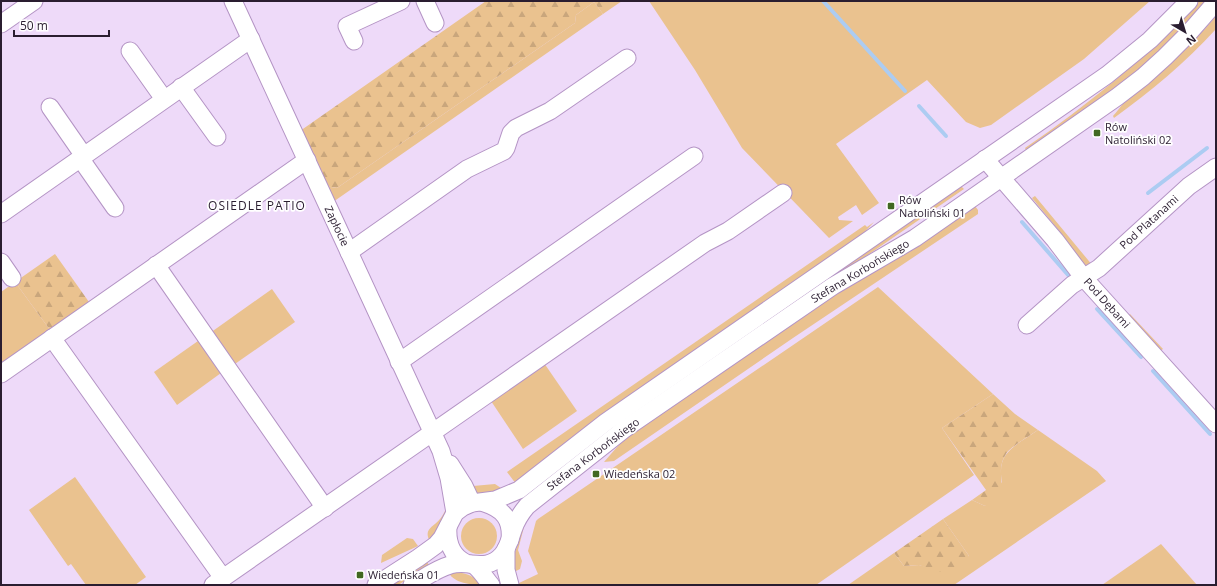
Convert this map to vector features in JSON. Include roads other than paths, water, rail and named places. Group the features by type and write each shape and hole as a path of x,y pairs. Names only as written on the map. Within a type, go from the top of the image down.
{"street":[{"path":"1,24 34,1"},
{"name":"Zapłocie","path":"233,1 432,432 449,478 452,520"},
{"path":"354,41 347,26 401,1"},
{"path":"425,1 435,23"},
{"name":"Stefana Korbońskiego","path":"376,585 436,545 452,520 463,507 506,496 519,490 606,422 1094,84 1128,59 1150,40 1189,1"},
{"name":"Stefana Korbońskiego","path":"412,585 441,568 451,564 488,564 502,556 508,546 517,521 527,506 623,430 832,286 915,238 1091,116 1143,77 1188,34 1216,2"},
{"path":"1,214 250,39"},
{"path":"130,51 164,100"},
{"path":"349,252 467,169 504,151 511,134 516,128 550,111 627,58"},
{"path":"182,87 217,137"},
{"path":"50,107 114,208"},
{"path":"399,362 694,156"},
{"name":"Pod Dębami","path":"985,159 1055,240 1083,277 1216,424"},
{"path":"1,374 307,160"},
{"name":"Pod Platanami","path":"1027,325 1072,285 1099,268 1189,186 1216,167"},
{"path":"52,338 218,582 706,243 728,231 783,193"},
{"path":"1,262 12,278"},
{"path":"156,265 325,508"},
{"name":"Zapłocie","path":"440,451 464,486 478,503"},
{"path":"478,503 494,506 508,521 510,531 506,570 510,585"},
{"path":"452,520 447,535 452,552 462,560 474,565 491,585"}],"waterway":[{"path":"823,1 905,91"},
{"path":"919,106 946,136"},
{"path":"1148,193 1207,148"},
{"path":"1022,222 1069,276"},
{"path":"1097,309 1141,357"},
{"path":"1153,371 1210,434"}],"place":[{"name":"Rów Natoliński 02","path":"1097,133"},
{"name":"Rów Natoliński 01","path":"891,206"},
{"name":"Wiedeńska 02","path":"596,474"},
{"name":"Wiedeńska 01","path":"360,575"}],"district":[{"name":"OSIEDLE PATIO","path":"257,206"}]}
